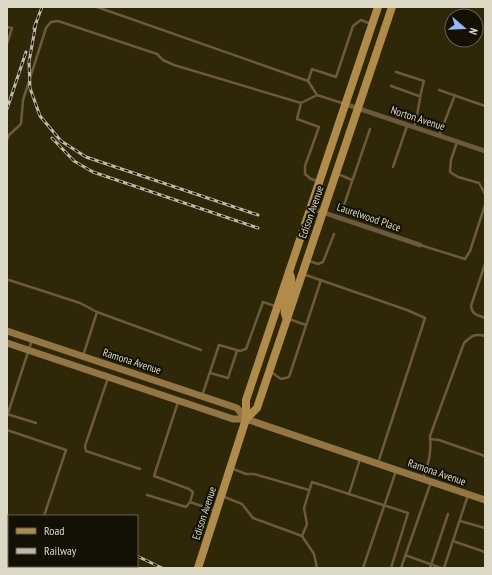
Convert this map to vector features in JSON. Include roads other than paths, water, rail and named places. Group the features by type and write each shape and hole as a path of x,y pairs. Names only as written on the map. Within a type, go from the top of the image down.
{"main road":[{"name":"Edison Avenue","path":"198,568 246,420 246,400 378,7"},
{"name":"Edison Avenue","path":"246,420 257,408 270,372 392,7"},
{"path":"287,319 284,309 293,282 289,272"},
{"name":"Ramona Avenue","path":"7,331 237,408 246,420"},
{"name":"Ramona Avenue","path":"7,343 233,420 246,420 485,500"}],"street":[{"name":"Norton Avenue","path":"345,104 485,151"},
{"name":"Laurelwood Place","path":"310,208 420,245"}],"lane":[{"path":"97,7 308,81 317,95 345,104"},
{"path":"308,81 312,69 336,77 353,26 362,20 372,24"},
{"path":"7,140 9,135 21,124 23,100 46,28 51,22 58,21 157,54 163,60 181,68 302,103 317,95"},
{"path":"7,26 12,28 7,44"},
{"path":"396,72 424,81 419,96 419,110 413,127"},
{"path":"391,86 419,96"},
{"path":"439,90 485,106"},
{"path":"439,136 455,95"},
{"path":"302,103 297,119 318,127 305,166 305,174 311,179 319,181"},
{"path":"393,167 407,125"},
{"path":"344,205 370,129"},
{"path":"457,142 450,160 450,172 458,177 479,184 485,194"},
{"path":"336,173 352,180"},
{"path":"420,245 465,259 470,251 485,206"},
{"path":"307,260 318,264 323,262 334,234"},
{"path":"485,264 471,306 472,311 475,314 485,318"},
{"path":"302,273 407,310 425,318 378,464"},
{"path":"9,280 80,303 97,312 201,350"},
{"path":"270,372 281,379 289,377 321,280"},
{"path":"202,396 219,345 237,351 246,349 263,302 278,306"},
{"path":"83,357 97,312"},
{"path":"287,319 306,325"},
{"path":"422,479 430,456 430,439 464,344 471,336 478,334 485,336"},
{"path":"32,340 7,414 36,423"},
{"path":"210,373 228,378 237,351"},
{"path":"108,377 85,446 86,451 140,469"},
{"path":"147,495 186,508 190,502 193,492 189,489 154,476 178,401"},
{"path":"7,430 66,450 44,515"},
{"path":"430,439 439,440 485,456"},
{"path":"349,494 360,458"},
{"path":"230,468 246,474 254,474 309,490"},
{"path":"363,568 396,470"},
{"path":"302,536 307,524 304,508 312,482 408,513 391,568"},
{"path":"401,568 431,482"},
{"path":"405,556 431,566 443,568 469,495"},
{"path":"221,496 242,504 254,518 302,536 314,554 317,568"},
{"path":"190,502 216,511"},
{"path":"431,566 448,514"},
{"path":"460,521 485,528"},
{"path":"453,541 485,552"}],"railway":[{"path":"34,28 42,7"},
{"path":"36,23 29,62 30,88 40,116 61,141 86,157 258,215"},
{"path":"7,109 26,52"},
{"path":"52,138 74,161 93,172 258,228"},
{"path":"138,556 162,568"}]}
